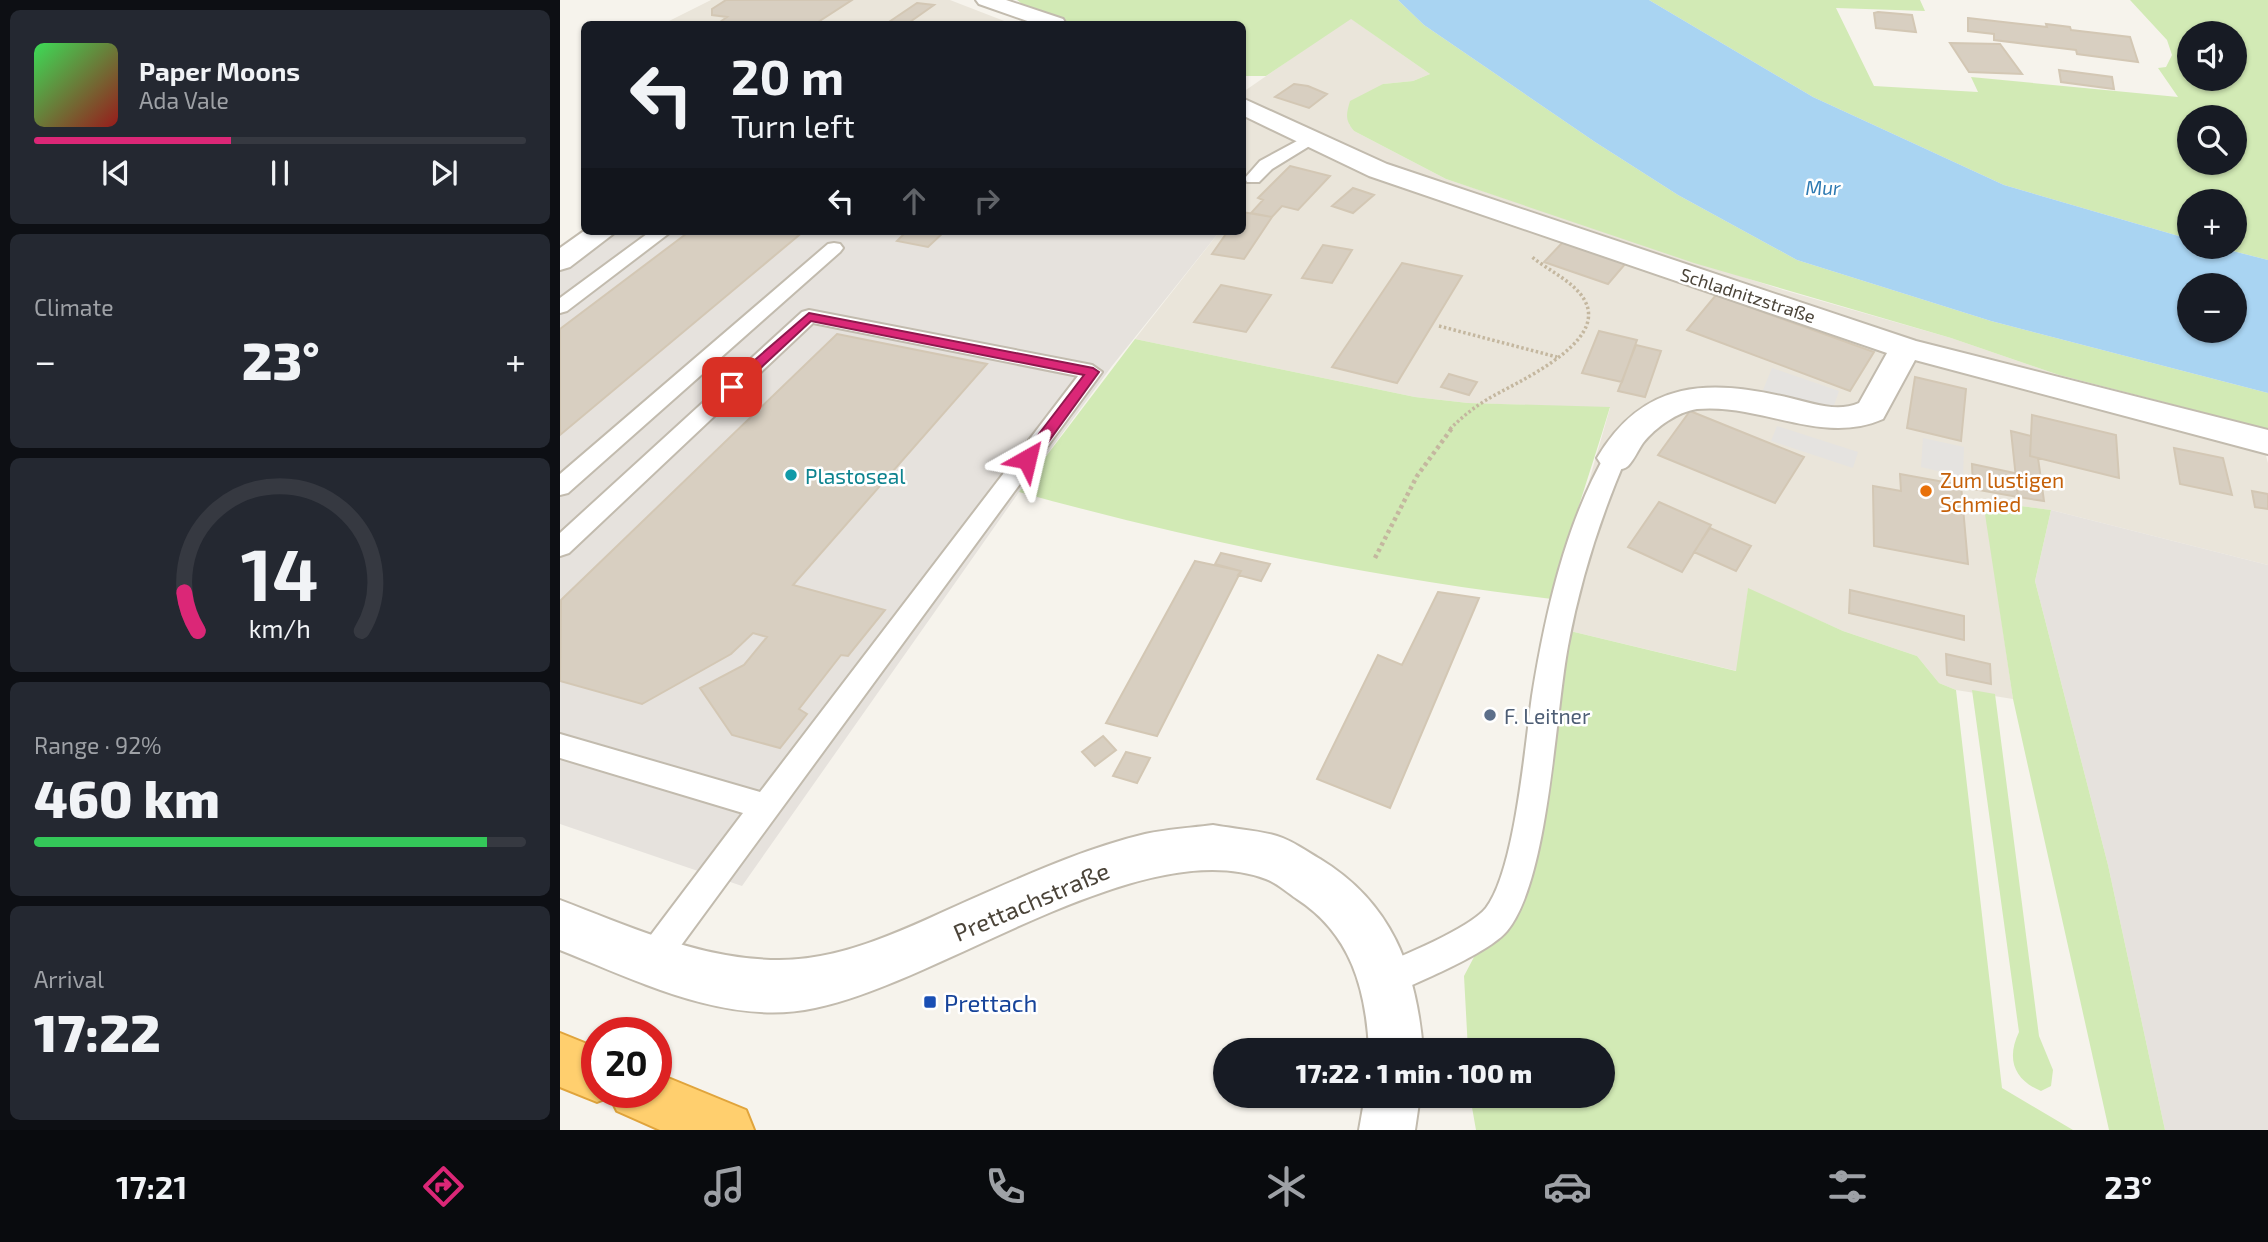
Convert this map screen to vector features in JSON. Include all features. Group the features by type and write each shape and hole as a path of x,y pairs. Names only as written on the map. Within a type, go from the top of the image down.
{"highway":[{"path":"560,1060 581,1069"},
{"path":"672,1107 726,1130"}],"street":[{"path":"986,0 1046,21"},
{"name":"Schladnitzstraße","path":"1246,108 1378,170 1906,348 2268,442"},
{"path":"560,261 597,235"},
{"path":"1615,458 1641,422 1662,408 1690,399 1725,396 1821,418 1861,416 1871,411 1906,348"},
{"name":"Prettachstraße","path":"560,925 715,980 764,986 812,983 858,973 1101,869 1156,854 1217,846 1261,853 1320,882 1348,908 1373,942 1386,980 1396,1038"},
{"path":"1387,1130 1392,1108"}],"lane":[{"path":"1253,178 1266,166 1310,139"},
{"path":"560,307 658,235"},
{"path":"560,487 834,248"},
{"path":"560,547 809,316 1093,372 652,959"},
{"path":"1386,980 1491,924 1509,895 1525,836 1550,670 1580,538 1615,458"},
{"path":"560,746 767,807"}],"path":[{"path":"1375,558 1431,455 1456,422 1475,407 1575,346 1588,327 1589,309 1576,290 1532,258 1527,243 1540,224"},
{"path":"1439,327 1558,358"}],"shaded area":[{"path":"711,0 950,0 1004,21 669,21"},
{"path":"1350,18 1430,74 1413,81 1383,84 1349,124 1354,131 1446,179 1783,290 1951,338 2059,375 2258,427 2268,463 2268,565 2051,510 1984,501 2013,699 1956,690 1939,683 1917,656 1843,631 1748,589 1737,671 1570,631 1552,599 1564,551 1583,502 1610,408 1468,403 1415,397 1135,339 1217,235 1246,235 1246,90"},
{"path":"581,235 1217,235 1112,366 1019,492 742,886 560,824 560,250"},
{"path":"1772,368 1839,391 1832,411 1763,390"},
{"path":"1777,426 1858,452 1853,468 1771,441"},
{"path":"1923,438 1964,447 1963,477 1921,467"},
{"path":"2051,510 2268,565 2268,1130 2165,1130 2108,865 2035,581"}],"green space":[{"path":"1017,0 1398,0 1424,25 1595,142 1678,195 1797,260 1991,321 2268,393 2268,429 2059,375 1951,338 1694,263 1446,179 1354,131 1349,124 1347,117 1350,101 1383,84 1413,81 1430,74 1351,19 1266,76 1246,76 1246,21 1064,21 1026,7"},
{"path":"1649,0 1920,0 1925,11 1836,8 1874,86 1978,92 1971,77 2178,97 2158,68 2166,67 2172,55 2167,40 2130,0 2268,0 2268,260 2247,255 2247,189 2177,189 2177,235 2004,185 1813,97"},
{"path":"1135,339 1415,397 1468,403 1610,407 1552,599 1417,580 1284,556 1019,492"},
{"path":"1983,501 2051,510 2035,581 2108,865 2165,1130 2109,1130 2013,699"},
{"path":"1748,588 1843,631 1917,656 1939,683 1956,690 2002,1088 2073,1130 1476,1130 1472,1108 1615,1108 1615,1038 1467,1038 1464,976 1474,957 1507,929 1523,903 1541,818 1570,631 1736,671"},
{"path":"1972,690 1995,694 2039,1036 2053,1070 2051,1086 2041,1091 2024,1081 2013,1060 2019,1032"}],"water":[{"name":"Mur","path":"1398,0 1649,0 1813,97 2004,185 2177,235 2177,259 2247,259 2247,255 2268,260 2268,393 1991,321 1797,260 1678,195 1595,142 1424,25"}],"building":[{"path":"726,0 852,0 820,21 721,21 727,17 712,15 712,9"},
{"path":"917,3 934,5 911,21 890,21"},
{"path":"1874,13 1912,15 1916,32 1876,28"},
{"path":"1968,18 2047,27 2046,24 2070,27 2071,30 2130,37 2138,62 2077,54 2076,50 1994,40 1994,34 1968,31"},
{"path":"1950,43 2000,44 2022,74 1969,72"},
{"path":"2059,70 2112,77 2114,89 2061,82"},
{"path":"1294,84 1308,86 1327,94 1309,108 1275,97"},
{"path":"1290,166 1330,176 1298,210 1282,206 1272,217 1251,213 1263,200 1258,198"},
{"path":"1353,188 1374,195 1353,213 1332,206"},
{"path":"1246,213 1272,217 1244,259 1212,254 1225,235 1246,235"},
{"path":"685,235 799,235 560,435 560,329"},
{"path":"903,235 941,235 928,247 897,241"},
{"path":"1563,242 1626,263 1608,284 1544,262"},
{"path":"1323,245 1352,250 1332,283 1302,278"},
{"path":"1402,263 1462,276 1397,383 1332,367"},
{"path":"1221,285 1271,295 1246,332 1194,322"},
{"path":"1716,295 1874,352 1850,391 1687,330"},
{"path":"1599,331 1637,340 1622,382 1582,373"},
{"name":"Plastoseal","path":"837,334 987,364 793,585 885,610 848,656 841,655 799,709 807,714 780,748 732,735 700,688 744,665 767,637 753,633 731,654 642,704 560,681 561,600"},
{"path":"1636,345 1661,351 1645,397 1618,391"},
{"path":"1449,374 1477,382 1469,395 1441,387"},
{"path":"1915,377 1966,389 1961,441 1907,428"},
{"path":"1690,411 1804,457 1775,503 1658,455"},
{"path":"2032,415 2116,435 2119,478 2030,456"},
{"path":"2011,431 2031,436 2030,456 2038,458 2044,501 2018,497"},
{"path":"2174,448 2223,458 2232,495 2180,484"},
{"path":"1972,464 2015,473 2018,497 1973,489"},
{"path":"1900,474 1961,485 1968,564 1874,546 1873,486 1901,491"},
{"path":"2252,491 2268,494 2268,509 2255,507"},
{"path":"1659,502 1711,525 1682,572 1628,547"},
{"path":"1710,528 1751,546 1736,571 1694,552"},
{"path":"1221,553 1270,564 1261,581 1238,575 1241,571 1215,564"},
{"path":"1195,561 1241,571 1157,736 1106,723"},
{"path":"1850,590 1964,616 1964,640 1849,613"},
{"path":"1438,592 1479,598 1390,808 1317,779 1378,655 1402,665"},
{"path":"1946,654 1990,664 1991,684 1947,675"},
{"path":"1103,736 1116,750 1095,766 1082,752"},
{"path":"1126,752 1150,758 1137,783 1113,776"}],"place":[{"name":"Plastoseal","path":"791,475"},
{"name":"Zum lustigen Schmied","path":"1926,491"},
{"name":"F. Leitner","path":"1490,715"},
{"name":"Prettach","path":"930,1002"}],"route":[{"path":"732,387 809,316 1093,372 1027,459"}]}
